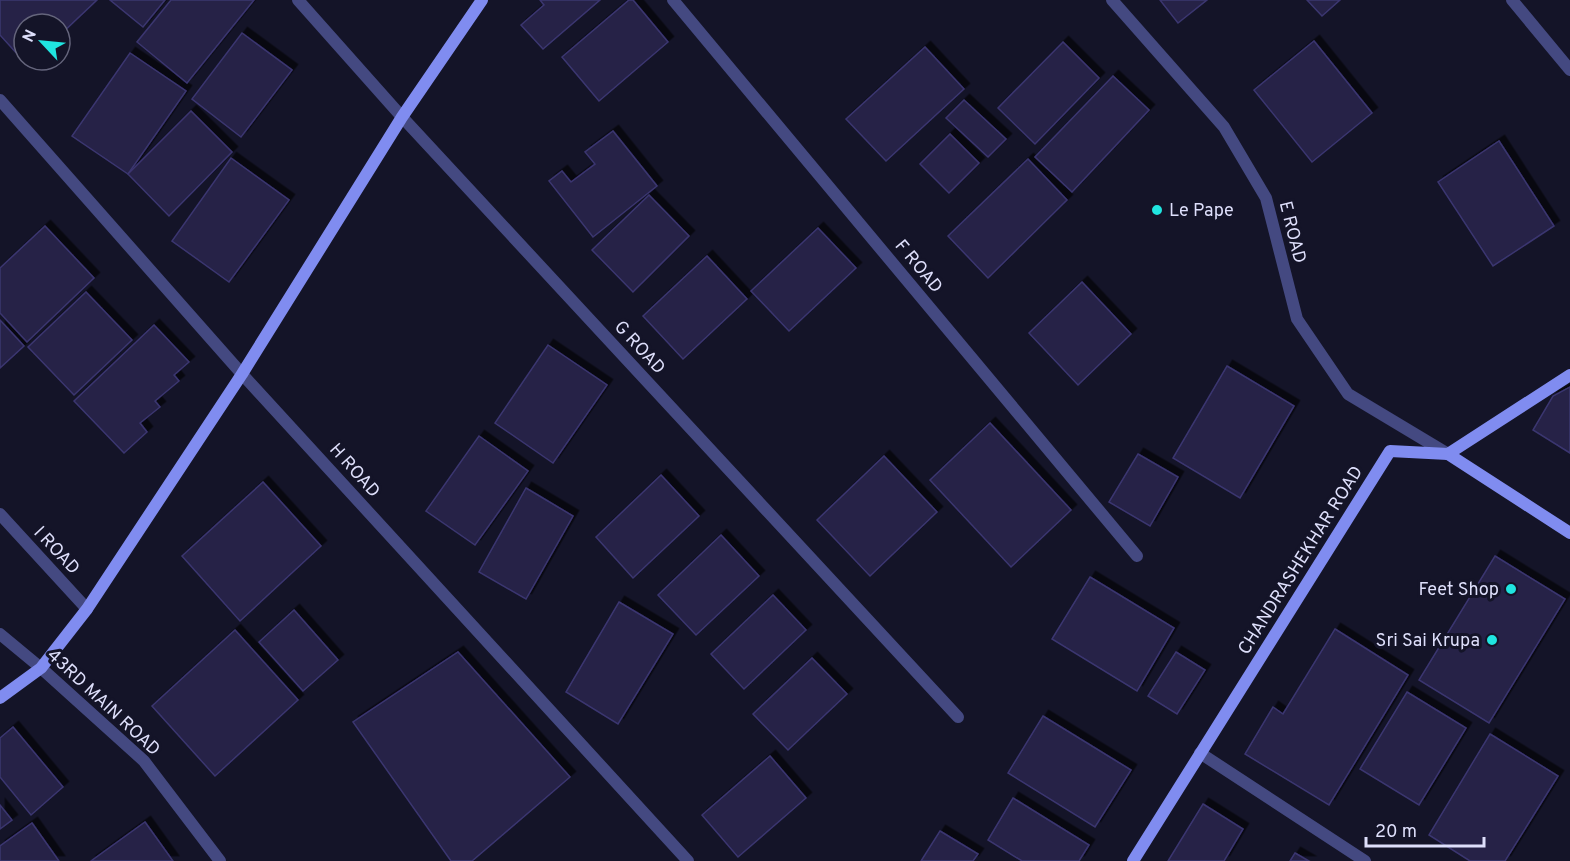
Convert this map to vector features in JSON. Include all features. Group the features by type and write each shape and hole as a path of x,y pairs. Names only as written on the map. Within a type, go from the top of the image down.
{"street":[{"name":"G ROAD","path":"298,0 402,117 958,717"},
{"path":"0,698 41,668 87,609 242,374 402,117 482,0"},
{"name":"F ROAD","path":"673,0 1137,556"},
{"name":"E ROAD","path":"1112,0 1224,127 1266,198 1297,319 1348,394 1448,454"},
{"path":"1512,0 1570,70"},
{"name":"H ROAD","path":"0,100 242,374 688,861"},
{"path":"1570,375 1448,454 1570,533"},
{"name":"CHANDRASHEKHAR ROAD","path":"1132,861 1390,451 1448,454"},
{"name":"I ROAD","path":"0,514 87,609"},
{"name":"43RD MAIN ROAD","path":"0,634 144,761 220,861"},
{"path":"1200,753 1365,861"}],"building":[{"path":"0,0 97,0 72,24 72,12 12,12 12,48 0,35"},
{"path":"110,0 165,0 143,27"},
{"path":"171,0 254,0 187,83 137,42"},
{"path":"540,0 600,0 543,49 521,25 544,5"},
{"path":"629,0 633,0 668,42 599,101 562,57"},
{"path":"1160,0 1207,0 1178,23"},
{"path":"1307,0 1340,0 1322,16"},
{"path":"242,33 292,70 241,137 192,99"},
{"path":"1314,41 1372,113 1312,162 1254,90"},
{"path":"1063,42 1099,78 1035,144 998,108"},
{"path":"925,47 964,89 886,161 846,119"},
{"path":"130,53 186,91 128,174 72,136"},
{"path":"1113,76 1149,110 1072,192 1035,157"},
{"path":"964,100 1006,139 988,157 946,118"},
{"path":"191,111 232,152 169,216 128,174"},
{"path":"613,131 657,186 593,237 549,181 562,171 571,182 595,164 585,152"},
{"path":"950,134 979,163 949,193 920,164"},
{"path":"1499,141 1554,226 1493,266 1438,182"},
{"path":"231,158 289,200 229,282 172,241"},
{"path":"1028,159 1067,200 988,278 948,236"},
{"path":"649,195 689,236 633,292 592,250"},
{"path":"45,226 94,278 27,342 0,313 0,268"},
{"path":"818,228 856,268 789,331 751,291"},
{"path":"707,256 747,299 683,359 643,316"},
{"path":"1082,282 1131,334 1078,385 1029,333"},
{"path":"86,292 132,340 74,395 28,347"},
{"path":"0,320 24,346 0,368"},
{"path":"154,325 189,362 174,375 179,381 155,401 160,407 140,423 147,432 124,453 74,401"},
{"path":"548,345 607,385 553,463 495,423"},
{"path":"1227,366 1294,406 1240,498 1173,458"},
{"path":"1570,387 1570,453 1533,430 1553,396"},
{"path":"990,423 1071,510 1011,567 930,480"},
{"path":"479,436 528,471 475,545 426,511"},
{"path":"1138,454 1178,477 1150,526 1109,502"},
{"path":"884,456 937,512 870,576 817,520"},
{"path":"661,475 699,516 633,578 596,537"},
{"path":"263,482 321,546 240,621 182,556"},
{"path":"526,488 573,516 526,599 479,572"},
{"path":"721,535 759,576 696,635 658,595"},
{"name":"Sri Sai Krupa","path":"1495,556 1565,599 1489,723 1419,680"},
{"path":"1090,577 1174,628 1137,691 1052,639"},
{"path":"773,595 806,630 744,689 711,654"},
{"path":"619,602 673,634 618,724 566,692"},
{"path":"294,610 338,660 303,691 259,642"},
{"path":"1335,629 1408,675 1329,805 1245,754 1273,707 1283,714"},
{"path":"235,630 298,700 215,776 152,706"},
{"path":"458,652 570,777 472,861 451,861 353,722"},
{"path":"1176,652 1205,670 1177,714 1148,696"},
{"path":"812,658 847,694 788,750 753,714"},
{"path":"1407,692 1466,728 1419,805 1360,769"},
{"path":"1043,716 1131,770 1095,827 1008,773"},
{"path":"13,727 63,787 31,815 0,777 0,738"},
{"path":"1490,734 1558,776 1505,861 1470,861 1429,835"},
{"path":"770,756 806,798 738,857 702,815"},
{"path":"1013,798 1089,845 1079,861 1022,861 988,840"},
{"path":"1203,804 1243,829 1224,861 1168,861"},
{"path":"0,805 12,820 0,829"},
{"path":"145,822 173,861 91,861"},
{"path":"32,823 59,861 0,861 0,846"},
{"path":"940,831 978,854 973,861 921,861"},
{"path":"1295,853 1309,861 1290,861"}],"place":[{"name":"Le Pape","path":"1157,210"},
{"name":"Feet Shop","path":"1511,589"},
{"name":"Sri Sai Krupa","path":"1492,640"}]}
